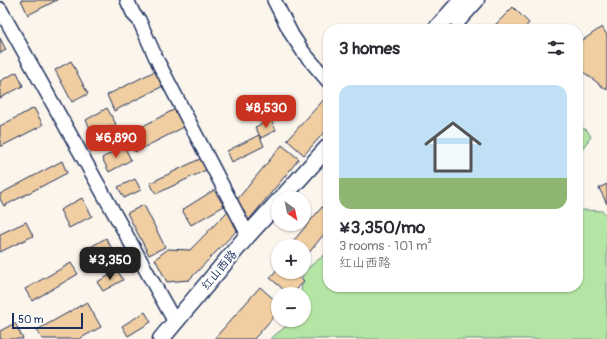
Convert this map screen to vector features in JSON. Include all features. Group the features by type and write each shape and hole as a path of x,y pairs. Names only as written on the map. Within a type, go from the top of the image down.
{"main road":[{"path":"440,24 462,0"},
{"path":"455,24 476,0"},
{"path":"288,191 323,153"},
{"path":"299,191 323,165"},
{"name":"红山西路","path":"161,339 271,210"},
{"name":"红山西路","path":"172,339 252,243 271,223"}],"street":[{"path":"127,0 134,15 139,20 157,60 248,235"},
{"path":"274,0 292,35 304,53 323,75"},
{"path":"0,9 175,322"}],"green space":[{"path":"583,128 587,130 591,137 583,147"},
{"path":"583,210 603,211 607,217 607,339 270,339 285,327 311,327 311,287 302,287 302,279 311,279 311,266 323,256 323,292 583,292"}],"building":[{"path":"21,0 57,0 28,15"},
{"path":"513,7 529,23 528,24 496,24"},
{"path":"602,27 607,35 607,90 583,72 583,40"},
{"path":"0,38 6,50 0,53"},
{"path":"71,61 88,94 72,102 55,70"},
{"path":"163,67 171,82 114,111 107,95"},
{"path":"17,72 23,86 0,98 0,81"},
{"path":"323,100 323,134 304,155 287,140"},
{"path":"181,106 190,124 135,152 126,135"},
{"path":"34,108 43,125 0,147 0,126"},
{"path":"107,108 116,124 94,136 86,120"},
{"path":"271,120 276,130 261,138 255,127"},
{"path":"259,135 264,146 232,162 227,151"},
{"path":"282,145 299,159 273,191 271,191 271,193 248,221 231,207"},
{"path":"124,146 131,160 109,172 102,158"},
{"path":"204,157 210,168 156,194 150,183"},
{"path":"62,161 67,173 4,206 0,199 0,194"},
{"path":"135,179 141,190 124,198 118,187"},
{"path":"607,184 607,204 599,188"},
{"path":"214,190 224,206 191,225 182,210"},
{"path":"82,198 92,216 69,228 60,210"},
{"path":"144,205 165,247 149,255 127,213"},
{"path":"322,207 323,235 311,250 311,239 295,239 302,231 311,231 311,220"},
{"path":"228,211 243,224 189,280 167,282 155,259 168,249 190,250"},
{"path":"26,222 33,236 0,252 0,234"},
{"path":"106,238 115,254 91,268 82,252"},
{"path":"71,263 78,274 32,301 25,289"},
{"path":"118,271 123,280 103,291 97,282"},
{"path":"271,279 302,279 304,281 299,287 281,287"},
{"path":"260,287 271,297 271,320 254,339 214,339"},
{"path":"87,302 101,327 79,339 42,339 37,330"},
{"path":"145,312 151,322 128,336 122,326"},
{"path":"15,323 23,339 0,339 0,331"}]}
